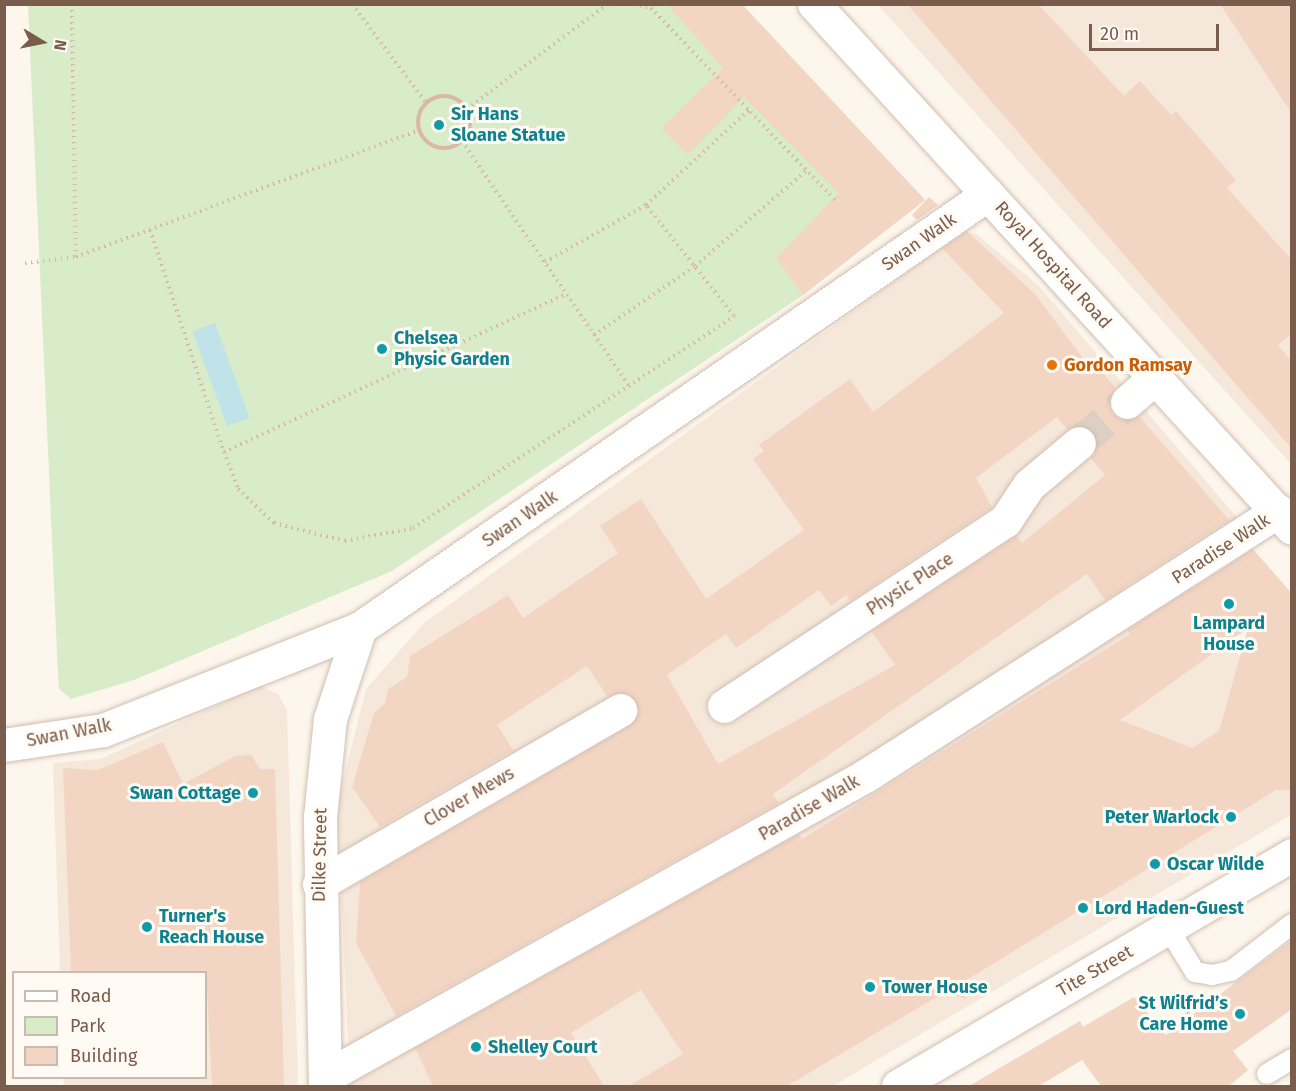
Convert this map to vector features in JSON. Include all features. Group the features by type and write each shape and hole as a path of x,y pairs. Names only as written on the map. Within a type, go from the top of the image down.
{"street":[{"name":"Royal Hospital Road","path":"814,4 1285,520"},
{"name":"Swan Walk","path":"4,745 103,730 360,628 988,194"},
{"path":"1127,402 1156,377"},
{"name":"Physic Place","path":"724,706 1005,521 1029,485 1079,443"},
{"name":"Paradise Walk","path":"325,1082 846,787 1285,520"},
{"name":"Dilke Street","path":"325,1082 319,884 330,719 360,628"},
{"name":"Clover Mews","path":"319,884 620,710"},
{"name":"Tite Street","path":"898,1086 1292,855"}],"lane":[{"path":"1168,928 1195,972 1212,975 1231,971 1292,924"},
{"path":"1267,1074 1292,1059"}],"path":[{"path":"72,4 76,257"},
{"path":"352,4 426,103"},
{"path":"466,109 608,4"},
{"path":"634,4 651,8 837,202"},
{"path":"447,96 466,109 469,130 462,141 439,148 419,130 418,116 426,103 447,96"},
{"path":"544,262 646,205 749,110"},
{"path":"25,264 76,257 419,130"},
{"path":"462,141 635,394"},
{"path":"594,335 695,266 807,170"},
{"path":"150,230 238,489 274,523 322,538 368,540 413,528 734,316 646,205"},
{"path":"224,452 566,294"}],"shaded area":[{"path":"878,5 1291,5 1291,464"},
{"path":"975,233 1038,285 1253,536 1188,582 1291,730 1291,815 833,1086 350,1086 337,804 366,689 424,623 960,234"},
{"path":"260,686 278,694 287,710 298,1086 64,1086 63,1079 207,1079 207,971 60,971 53,763 100,759"}],"green space":[{"name":"Chelsea Physic Garden","path":"28,5 743,5 925,200 803,295 392,571 134,680 71,699 59,689 58,674"}],"water":[{"path":"215,323 250,418 227,426 192,331"}],"building":[{"path":"667,4 741,4 925,200 803,295 776,258 839,193 744,97 688,154 662,128 723,68"},
{"path":"907,4 1038,4 1124,96 1140,81 1171,115 1176,111 1236,180 1227,188 1292,260 1292,334 1278,345 1292,362 1292,449"},
{"path":"1220,4 1292,4 1292,114"},
{"path":"929,197 938,205 917,220 912,215"},
{"path":"967,231 1035,294 1091,369 1096,365 1115,387 1109,405 1113,415 1130,420 1139,416 1229,520 1105,600 1087,574 773,794 779,803 396,1016 356,943 360,882 629,726 639,711 629,694 607,696 587,666 497,725 513,750 380,827 352,787 374,713 385,703 388,689 407,677 410,656 508,595 523,618 618,553 600,526 641,499 706,599 804,530 753,459 764,451 759,445 850,379 873,412 1004,313 942,248","holes":["1057,417 1067,429 1085,425 1094,431 1097,449 1091,458 1105,475 1022,543 1016,536 871,631 895,665 718,764 667,675 726,634 736,648 819,590 831,606 846,595 850,601 992,507 976,478"]},
{"path":"1253,549 1292,594 1292,790 1276,790 965,981 966,999 945,992 787,1086 629,1086 683,1054 641,990 571,1033 604,1086 433,1086 415,1048 799,834 802,839 1130,634 1127,630","holes":["1248,628 1219,731 1192,748 1120,720"]},
{"path":"163,742 183,784 235,756 251,755 260,769 275,769 284,1086 212,1086 207,971 71,971 63,768 98,770"},
{"name":"St Wilfrid’s Care Home","path":"1292,940 1292,1009 1233,1051 1248,1070 1229,1086 1101,1086 1082,1060 1039,1086 969,1086 1080,1021 1083,1027 1134,997 1166,1035"}],"tunnel":[{"path":"1079,443 1127,402"}],"place":[{"name":"Sir Hans Sloane Statue","path":"439,125"},
{"name":"Chelsea Physic Garden","path":"382,349"},
{"name":"Gordon Ramsay","path":"1052,365"},
{"name":"Lampard House","path":"1229,604"},
{"name":"Swan Cottage","path":"253,793"},
{"name":"Peter Warlock","path":"1231,817"},
{"name":"Oscar Wilde","path":"1155,864"},
{"name":"Lord Haden-Guest","path":"1083,908"},
{"name":"Turner's Reach House","path":"147,927"},
{"name":"Tower House","path":"870,987"},
{"name":"St Wilfrid’s Care Home","path":"1240,1014"},
{"name":"Shelley Court","path":"476,1047"}]}
